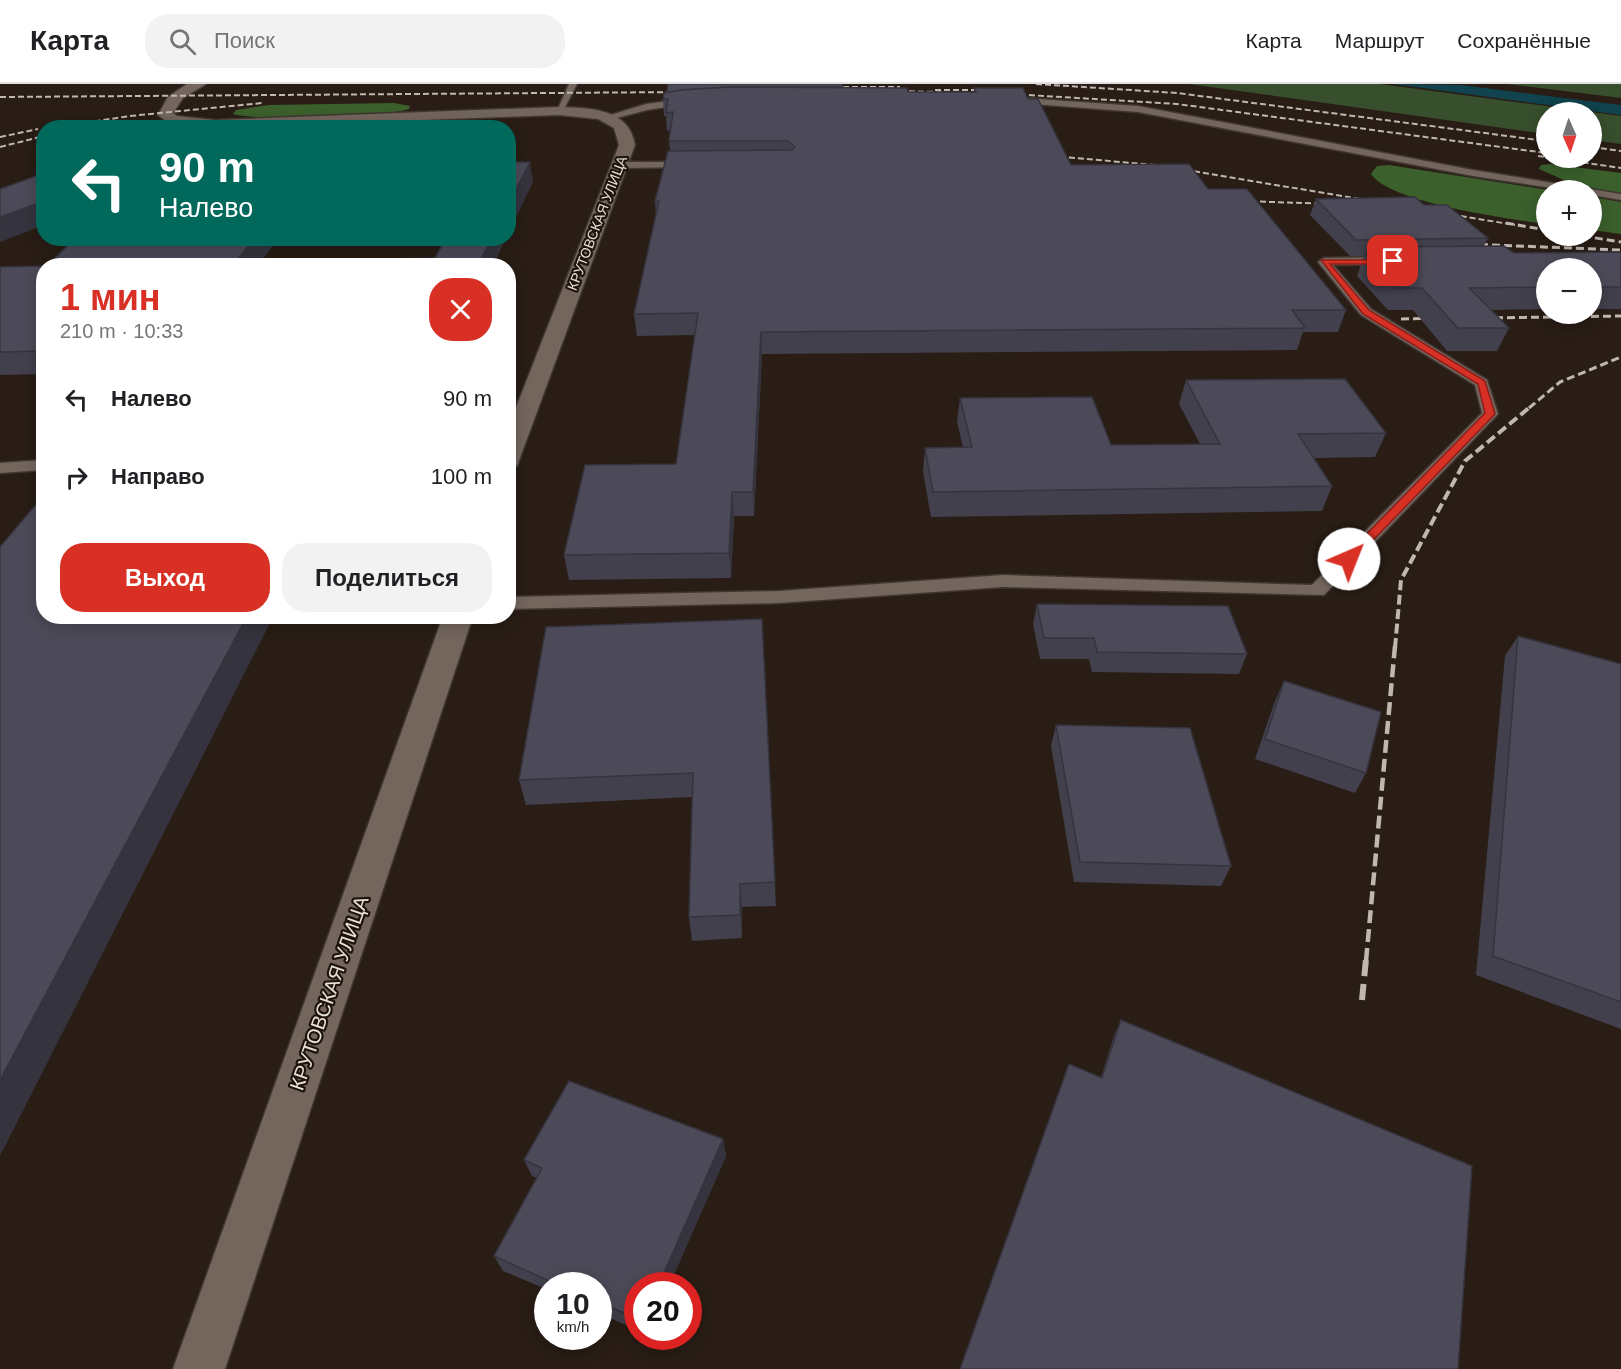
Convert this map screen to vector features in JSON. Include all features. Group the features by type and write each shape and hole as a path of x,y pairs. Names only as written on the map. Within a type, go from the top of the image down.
{"street":[{"path":"174,120 165,112 189,85"},
{"path":"337,120 559,111 582,111 609,117"},
{"name":"КРУТОВСКАЯ УЛИЦА","path":"516,429 627,145 627,134 622,126 609,117"},
{"name":"КРУТОВСКАЯ УЛИЦА","path":"199,1369 455,624"}],"lane":[{"path":"559,111 573,84"},
{"path":"1002,100 1037,100 1138,109 1473,173 1536,183"},
{"path":"609,117 646,107 702,101"},
{"path":"619,165 698,165"},
{"path":"1602,194 1621,197"},
{"path":"516,603 779,597 1003,581 1317,591 1490,414 1482,382 1366,312 1324,262 1407,261"},
{"path":"0,468 36,466"}],"green space":[{"path":"1189,84 1380,84 1536,105 1536,133"},
{"path":"1507,84 1621,84 1621,98"},
{"path":"394,103 410,106 409,109 396,112 349,116 292,118 233,114 236,110 269,105"},
{"path":"1602,113 1621,116 1621,144 1602,141"},
{"path":"1389,165 1536,188 1536,222 1452,208 1401,193 1382,184 1371,174 1377,166"},
{"path":"1582,168 1621,173 1621,194 1602,190 1602,180 1564,180 1539,169"},
{"path":"1602,199 1621,202 1621,234 1602,231"}],"water":[{"path":"1393,84 1461,85 1597,102 1536,103"},
{"path":"1602,103 1621,105 1621,115 1602,112"}],"building":[{"path":"668,84 842,84 843,87 731,87 667,93"},
{"path":"731,87 907,88 908,92 976,92 974,88 1023,88 1028,99 1038,99 1071,165 1189,164 1208,189 1247,189 1346,310 1292,310 1305,328 761,332 753,492 732,492 729,553 564,555 585,465 676,464 698,313 634,314 659,201 655,201 668,151 792,150 795,147 788,141 669,141 673,112 666,113 668,99 663,99 664,93"},
{"path":"516,162 530,162 516,189"},
{"path":"36,176 36,204 0,217 0,189"},
{"path":"1415,197 1424,205 1447,205 1488,238 1356,240 1316,199"},
{"path":"67,246 248,246 238,258 55,258"},
{"path":"442,246 488,246 482,257 487,257 435,258"},
{"path":"1504,246 1514,253 1621,252 1621,287 1602,287 1602,258 1536,258 1536,287 1469,288 1509,328 1458,328 1422,288 1396,288 1365,254 1376,254 1368,247"},
{"path":"36,266 36,351 0,352 0,267"},
{"path":"1345,379 1386,433 1298,434 1332,486 933,492 925,448 972,447 960,398 1092,397 1111,445 1220,444 1186,380"},
{"path":"36,504 36,624 243,624 0,1080 0,547"},
{"path":"1037,604 1228,606 1247,654 1097,652 1094,638 1044,638"},
{"path":"762,619 775,882 740,884 740,915 689,917 693,773 519,780 546,627"},
{"path":"1518,636 1621,664 1621,1002 1493,956"},
{"path":"1284,681 1381,712 1366,773 1265,739"},
{"path":"1056,725 1190,728 1231,866 1080,862"},
{"path":"1121,1020 1472,1166 1458,1369 960,1369 1069,1064 1102,1078"},
{"path":"569,1081 723,1139 664,1272 624,1272 624,1313 612,1308 612,1272 534,1272 534,1274 494,1256 542,1168 524,1160"}],"railway":[{"path":"1036,84 1177,93 1536,140"},
{"path":"825,87 900,87"},
{"path":"935,90 992,90"},
{"path":"891,91 942,92"},
{"path":"0,97 684,92"},
{"path":"1011,94 1177,104 1536,152"},
{"path":"103,120 262,103"},
{"path":"0,137 36,129"},
{"path":"0,147 36,138"},
{"path":"1602,148 1621,151"},
{"path":"1051,156 1156,165 1372,201"},
{"path":"1602,165 1621,168"},
{"path":"1242,201 1332,204"},
{"path":"1443,213 1515,225"},
{"path":"1506,223 1536,228"},
{"path":"1602,239 1621,242"},
{"path":"1468,244 1621,250"},
{"path":"1483,318 1621,316"},
{"path":"1401,319 1435,318"},
{"path":"1529,408 1560,382 1621,357"},
{"path":"1395,648 1401,580 1465,461 1530,407"},
{"path":"1366,961 1395,646"},
{"path":"1362,1000 1366,959"}],"route":[{"path":"1349,559 1490,414 1482,382 1366,312 1324,262 1393,261"}]}
